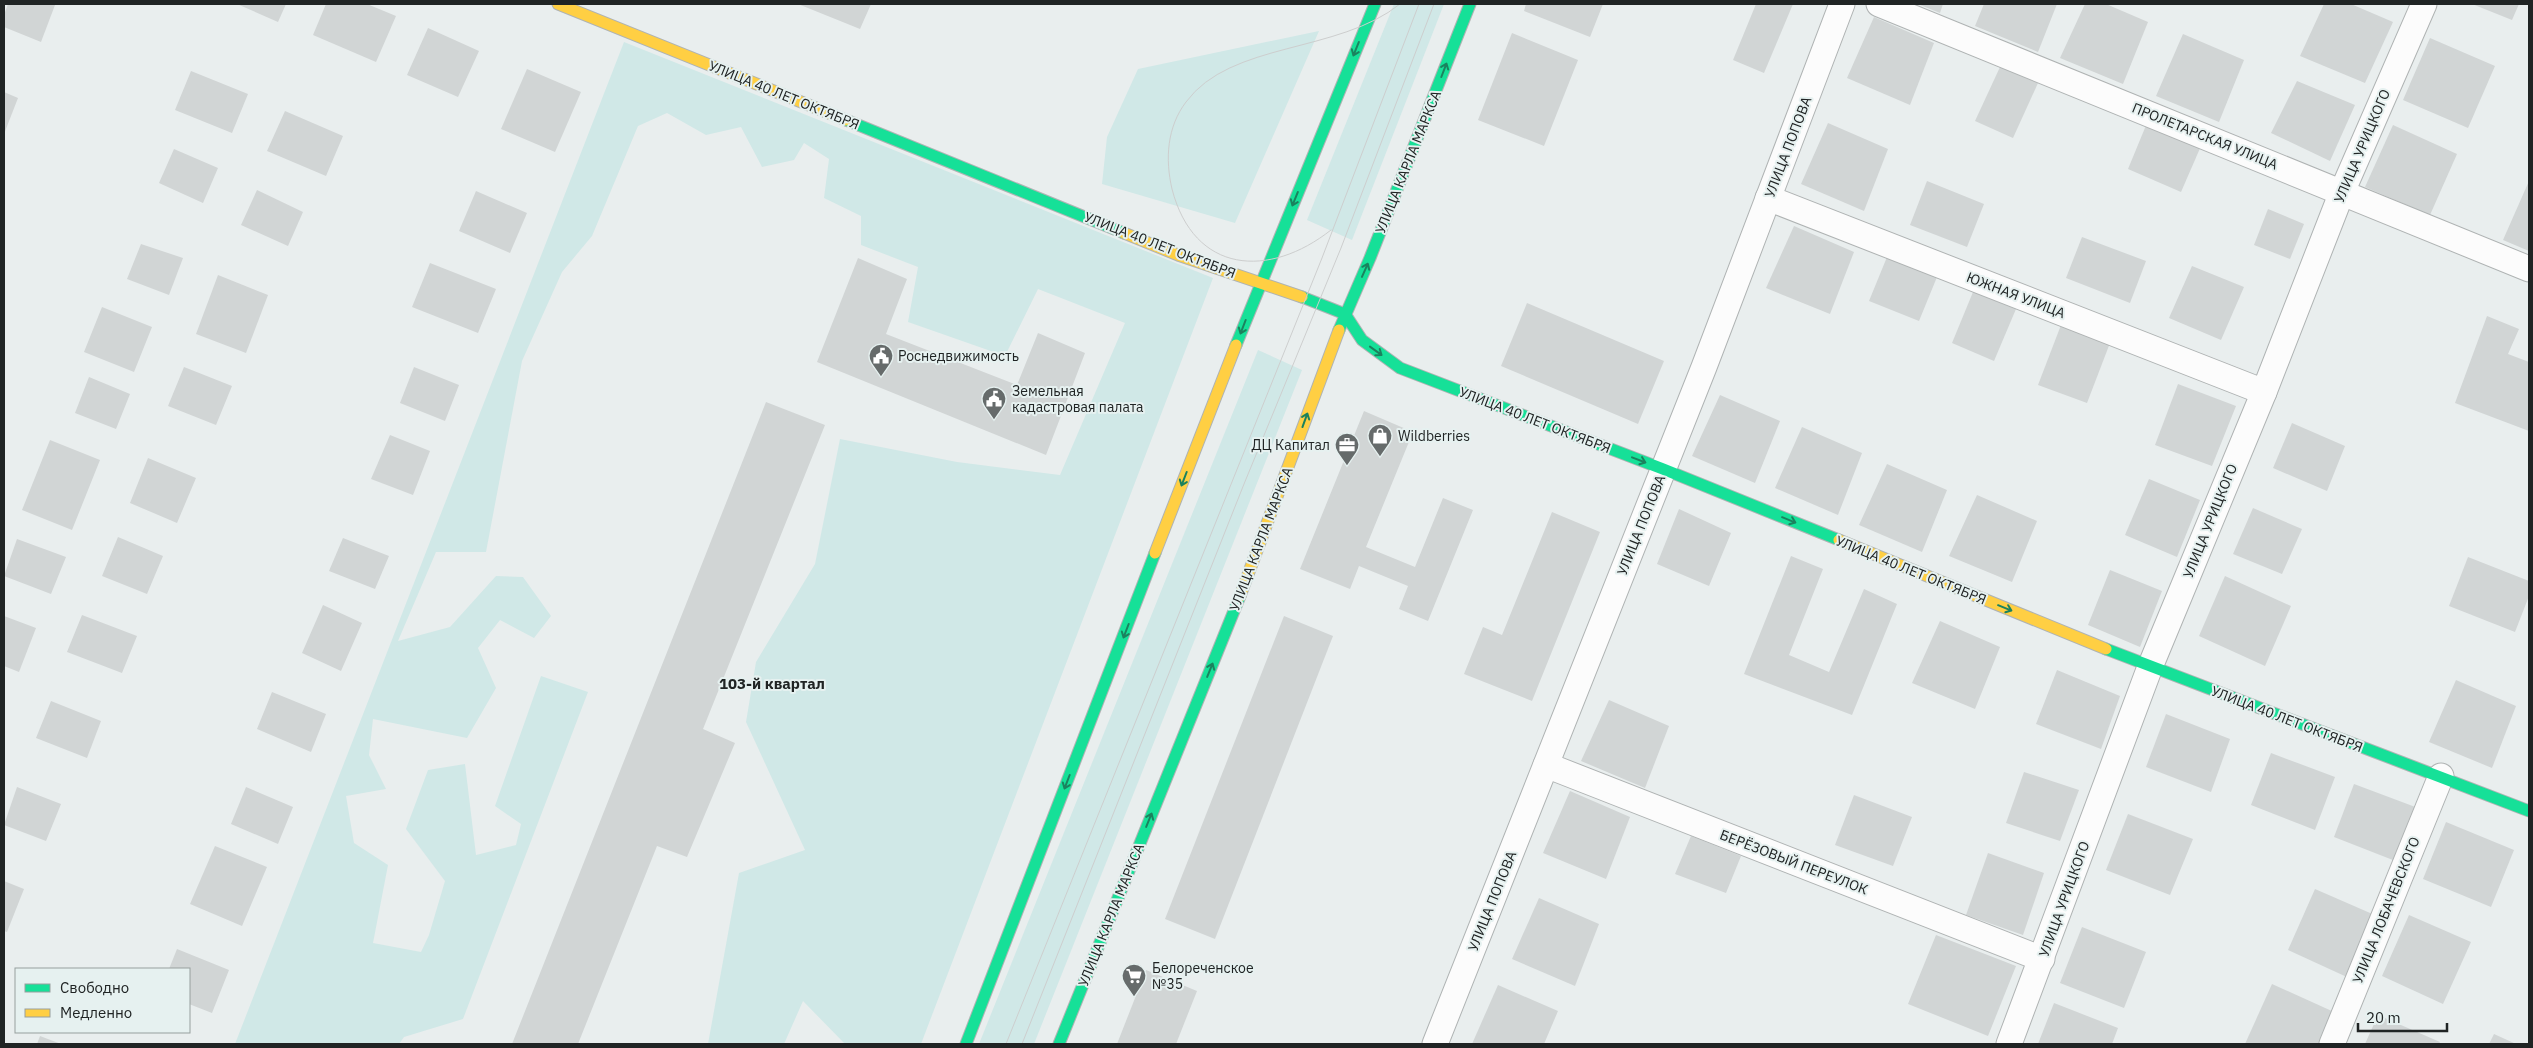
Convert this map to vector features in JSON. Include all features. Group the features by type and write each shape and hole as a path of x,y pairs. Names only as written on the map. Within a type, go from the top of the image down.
{"street":[{"name":"УЛИЦА 40 ЛЕТ ОКТЯБРЯ","path":"558,4 1178,255 1260,282 1345,314 1362,340 1400,368 1663,469 2150,667 2529,811"},
{"path":"966,1044 1260,282 1375,4"},
{"name":"УЛИЦА КАРЛА МАРКСА","path":"1059,1044 1245,585 1345,314 1373,251 1470,4"},
{"name":"УЛИЦА ПОПОВА","path":"1435,1044 1663,469 1842,4"},
{"name":"ПРОЛЕТАРСКАЯ УЛИЦА","path":"1879,4 2529,269"},
{"name":"УЛИЦА УРИЦКОГО","path":"2009,1044 2150,667 2264,392 2342,192 2424,4"},
{"name":"ЮЖНАЯ УЛИЦА","path":"1768,198 2264,392"},
{"name":"БЕРЁЗОВЫЙ ПЕРЕУЛОК","path":"1546,765 2042,959"},
{"name":"УЛИЦА ЛОБАЧЕВСКОГО","path":"2332,1044 2441,776"}],"shaded area":[{"path":"1394,4 1444,4 1352,240 1307,220"},
{"path":"1319,31 1235,223 1102,184 1107,137 1138,69"},
{"path":"624,42 1213,278 921,1044 845,1044 803,1001 784,1044 708,1044 739,873 805,850 746,722 756,662 815,564 840,439 957,462 1060,475 1125,323 1038,289 1005,356 908,322 918,267 861,245 861,216 824,198 829,159 804,143 794,160 762,167 741,127 706,135 667,113 638,126 592,236 562,272 522,361 486,552 436,552 398,641 450,627 496,576 523,577 551,616 534,638 500,620 478,648 496,688 467,738 373,719 369,755 386,789 346,796 354,843 388,865 373,943 421,952 429,935 445,881 406,829 428,770 465,764 476,855 516,845 521,824 495,806 541,676 588,692 463,1019 404,1037 399,1044 235,1044"},
{"path":"1258,350 1302,370 1034,1044 979,1044"}],"building":[{"path":"8,4 55,5 41,42 4,27 4,15"},
{"path":"237,4 286,4 278,22"},
{"path":"326,4 367,4 396,16 376,62 313,35"},
{"path":"798,4 871,4 860,29"},
{"path":"1526,4 1603,4 1590,37 1524,11"},
{"path":"1756,4 1793,4 1764,73 1733,60"},
{"path":"1918,4 1943,4 1940,13"},
{"path":"1984,4 2057,4 2038,52 1975,26"},
{"path":"2085,4 2106,4 2148,22 2123,84 2060,58"},
{"path":"2324,4 2351,4 2393,22 2365,83 2300,56"},
{"path":"2472,4 2519,4 2512,20"},
{"path":"1874,17 1934,43 1910,105 1847,78"},
{"path":"428,28 479,51 458,97 407,75"},
{"path":"1512,33 1578,60 1544,146 1478,120"},
{"path":"2183,34 2244,60 2219,122 2156,96"},
{"path":"2430,38 2495,66 2468,128 2403,100"},
{"path":"2000,67 2038,83 2013,138 1975,121"},
{"path":"527,69 581,92 555,152 501,129"},
{"path":"191,71 248,94 232,133 175,110"},
{"path":"2297,81 2355,105 2330,161 2271,133"},
{"path":"4,92 18,98 4,134"},
{"path":"285,111 343,136 326,176 267,151"},
{"path":"1828,123 1888,149 1864,211 1801,184"},
{"path":"2147,123 2201,146 2181,192 2128,169"},
{"path":"2393,125 2457,154 2430,215 2365,187"},
{"path":"174,149 218,168 203,203 159,183"},
{"path":"1927,181 1984,204 1967,247 1910,225"},
{"path":"2529,181 2529,251 2503,240"},
{"path":"257,190 303,212 288,246 241,225"},
{"path":"476,191 527,213 510,253 459,231"},
{"path":"2268,209 2304,224 2290,259 2254,245"},
{"path":"1794,226 1854,252 1830,314 1766,288"},
{"path":"2082,237 2146,261 2130,303 2066,278"},
{"path":"141,244 183,258 169,295 127,279"},
{"path":"1887,257 1937,277 1919,321 1869,301"},
{"path":"858,258 907,279 886,334 1017,385 1038,333 1085,353 1046,455 817,362"},
{"path":"430,263 496,289 478,333 412,307"},
{"path":"2192,266 2244,287 2221,340 2169,318"},
{"path":"218,275 268,295 246,353 196,334"},
{"path":"1973,292 2016,309 1994,361 1952,343"},
{"path":"1527,303 1664,361 1638,424 1501,366"},
{"path":"102,307 152,327 134,372 84,352"},
{"path":"2487,316 2519,329 2508,354 2529,362 2529,431 2455,403"},
{"path":"2061,325 2110,343 2087,403 2038,385"},
{"path":"184,367 232,386 216,425 168,406"},
{"path":"414,367 459,385 445,421 400,403"},
{"path":"89,377 130,394 116,429 75,413"},
{"path":"2178,384 2236,406 2212,466 2155,445"},
{"path":"1720,395 1780,421 1755,483 1692,456"},
{"path":"766,402 825,425 703,729 735,743 687,857 657,846 578,1044 512,1044"},
{"path":"1364,411 1413,432 1366,547 1415,567 1443,498 1473,510 1428,621 1399,609 1408,586 1359,566 1350,589 1300,569"},
{"path":"2292,423 2345,446 2327,491 2273,468"},
{"path":"1802,427 1862,453 1838,515 1775,488"},
{"path":"390,435 430,451 413,495 371,479"},
{"path":"50,440 100,460 72,530 22,510"},
{"path":"148,458 196,478 177,523 130,503"},
{"path":"1887,464 1947,490 1922,552 1859,525"},
{"path":"2149,479 2200,500 2177,557 2125,535"},
{"path":"1977,495 2037,521 2012,582 1949,556"},
{"path":"2253,508 2302,529 2282,574 2233,554"},
{"path":"1679,509 1731,533 1709,586 1657,564"},
{"path":"1552,512 1600,532 1532,701 1464,674 1483,627 1502,635"},
{"path":"118,537 163,556 147,594 102,576"},
{"path":"343,538 389,556 375,589 329,571"},
{"path":"17,539 66,557 51,594 4,576"},
{"path":"1791,556 1823,569 1789,655 1829,672 1864,589 1897,604 1852,715 1744,674"},
{"path":"2468,557 2529,581 2529,596 2515,632 2449,606"},
{"path":"2110,570 2162,591 2140,647 2088,625"},
{"path":"2225,576 2291,606 2265,666 2199,636"},
{"path":"323,605 362,623 341,671 302,653"},
{"path":"82,615 137,636 122,673 67,652"},
{"path":"4,616 36,628 19,672 4,666"},
{"path":"1284,616 1333,636 1215,939 1165,919"},
{"path":"1940,621 2000,647 1975,709 1912,683"},
{"path":"2057,670 2120,696 2101,749 2036,724"},
{"path":"2456,680 2516,706 2492,768 2429,742"},
{"path":"272,692 326,714 311,752 257,729"},
{"path":"1609,700 1669,726 1645,788 1581,761"},
{"path":"51,701 101,721 87,758 36,738"},
{"path":"2166,714 2230,739 2211,792 2146,767"},
{"path":"2271,753 2335,777 2315,830 2251,805"},
{"path":"2024,772 2079,790 2060,841 2006,823"},
{"path":"2354,784 2418,808 2398,862 2334,837"},
{"path":"17,787 61,804 46,841 4,825"},
{"path":"246,787 293,807 278,844 231,824"},
{"path":"1570,791 1630,817 1606,879 1543,853"},
{"path":"1854,795 1912,817 1893,866 1835,845"},
{"path":"2128,814 2193,839 2170,895 2106,870"},
{"path":"2446,822 2514,850 2491,907 2423,879"},
{"path":"1691,836 1741,856 1726,893 1675,874"},
{"path":"215,846 267,867 242,926 190,904"},
{"path":"1988,853 2044,873 2023,935 1966,915"},
{"path":"4,881 24,889 7,932 4,931"},
{"path":"2315,889 2377,916 2349,978 2288,950"},
{"path":"1539,898 1599,924 1575,986 1512,959"},
{"path":"2409,915 2471,942 2443,1004 2382,976"},
{"path":"2082,927 2146,952 2124,1008 2060,983"},
{"path":"1936,935 2016,966 1988,1036 1908,1004"},
{"path":"177,949 229,970 212,1013 190,1004 190,968 169,968"},
{"path":"1146,970 1197,991 1176,1044 1117,1044"},
{"path":"2272,984 2334,1012 2320,1044 2245,1044"},
{"path":"1498,985 1558,1011 1544,1044 1472,1044"},
{"path":"2054,1003 2118,1028 2112,1044 2038,1044"},
{"path":"2378,1015 2440,1042 2439,1044 2365,1044"},
{"path":"2494,1034 2516,1044 2489,1044"},
{"path":"40,1036 61,1044 37,1044"}],"tram line":[{"path":"1331,230 1307,246 1283,256 1259,261 1237,260 1216,252 1197,238 1183,217 1172,189 1168,155 1171,133 1186,102 1206,82 1230,68 1257,57 1347,32 1375,20 1400,4"},
{"path":"1006,1044 1322,258 1419,4"},
{"path":"1022,1044 1244,484 1341,248 1434,4"}],"traffic: fast":[{"path":"1236,345 1375,4"},
{"path":"1339,330 1370,258 1470,4"},
{"path":"846,120 1124,233"},
{"path":"1302,297 1345,314 1362,340 1400,368 1663,469 1839,540"},
{"path":"966,1044 1155,553"},
{"path":"1059,1044 1240,596"},
{"path":"2106,649 2529,811"}],"traffic: slow":[{"path":"558,4 846,120"},
{"path":"1124,233 1178,255 1302,297"},
{"path":"1240,596 1339,330"},
{"path":"1155,553 1236,345"},
{"path":"1839,540 2106,649"}],"place":[{"name":"Роснедвижимость","path":"881,377"},
{"name":"Земельная кадастровая палата","path":"994,420"},
{"name":"Wildberries","path":"1380,457"},
{"name":"ДЦ Капитал","path":"1347,466"},
{"name":"Белореченское №35","path":"1134,997"}],"district":[{"name":"103-й квартал","path":"772,683"}]}
